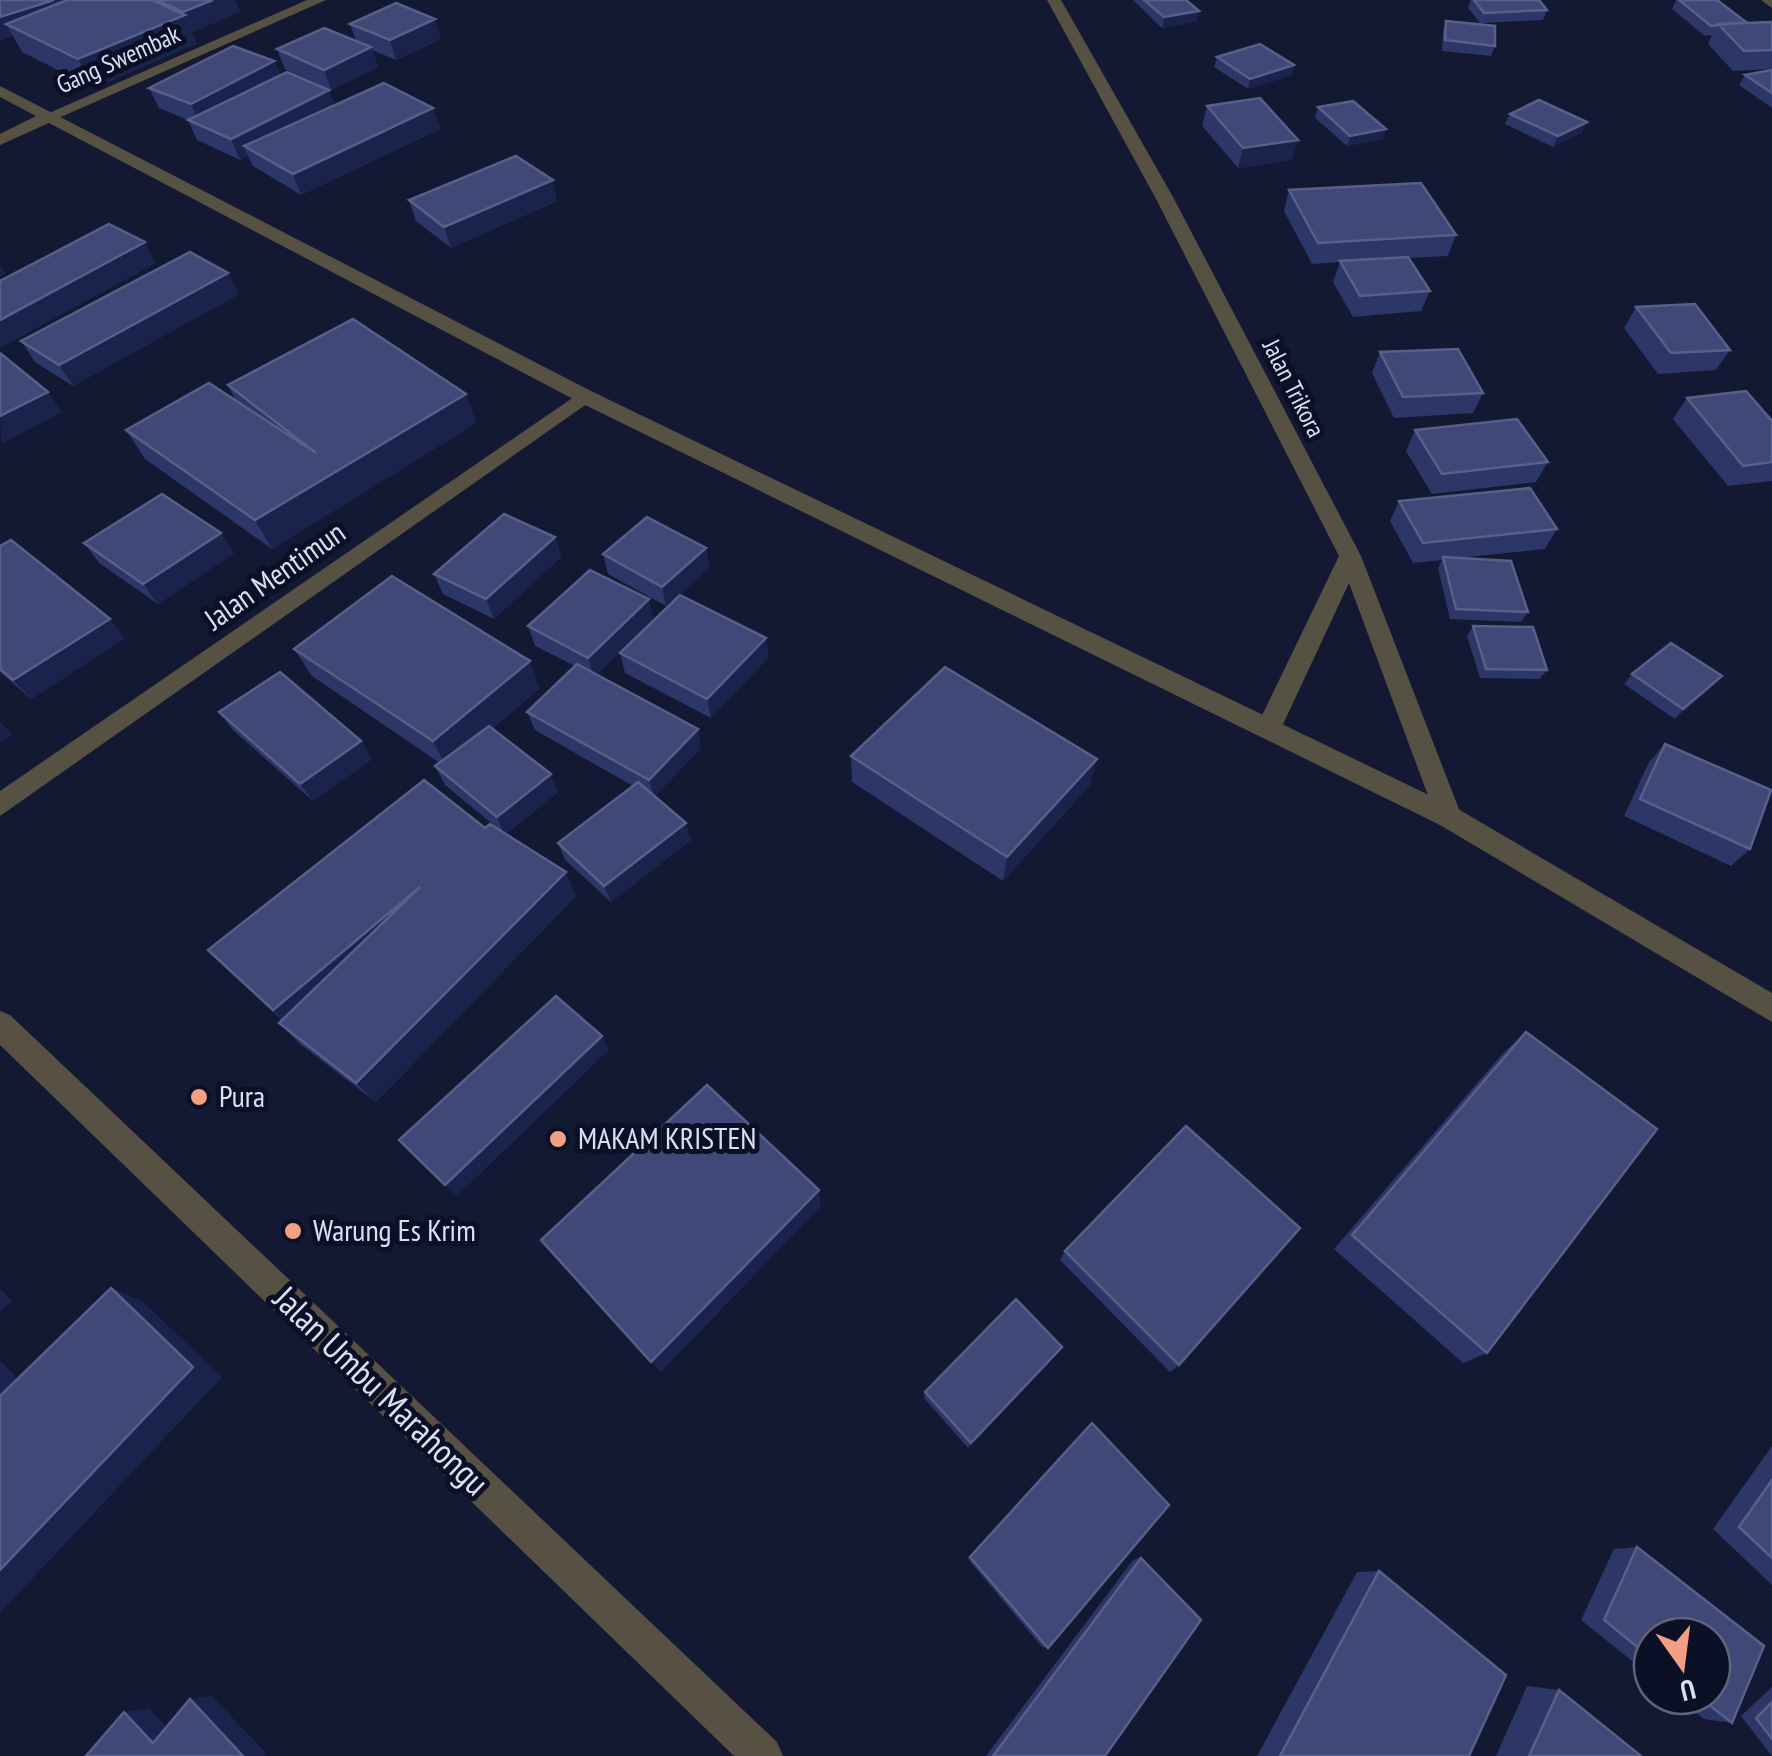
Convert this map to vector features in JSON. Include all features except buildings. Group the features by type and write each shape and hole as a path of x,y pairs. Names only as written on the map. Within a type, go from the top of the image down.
{"street":[{"name":"Gang Swembak","path":"0,140 319,0"},
{"name":"Jalan Trikora","path":"1054,0 1164,197 1350,556 1449,817"},
{"path":"0,91 584,396 1449,817 1772,1009"},
{"name":"Jalan Mentimun","path":"0,806 584,396"},
{"path":"1269,728 1350,556"},
{"name":"Jalan Umbu Marahongu","path":"0,1025 763,1756"}],"place":[{"name":"Pura","path":"199,1097"},
{"name":"MAKAM KRISTEN","path":"558,1139"},
{"name":"Warung Es Krim","path":"293,1231"}]}
